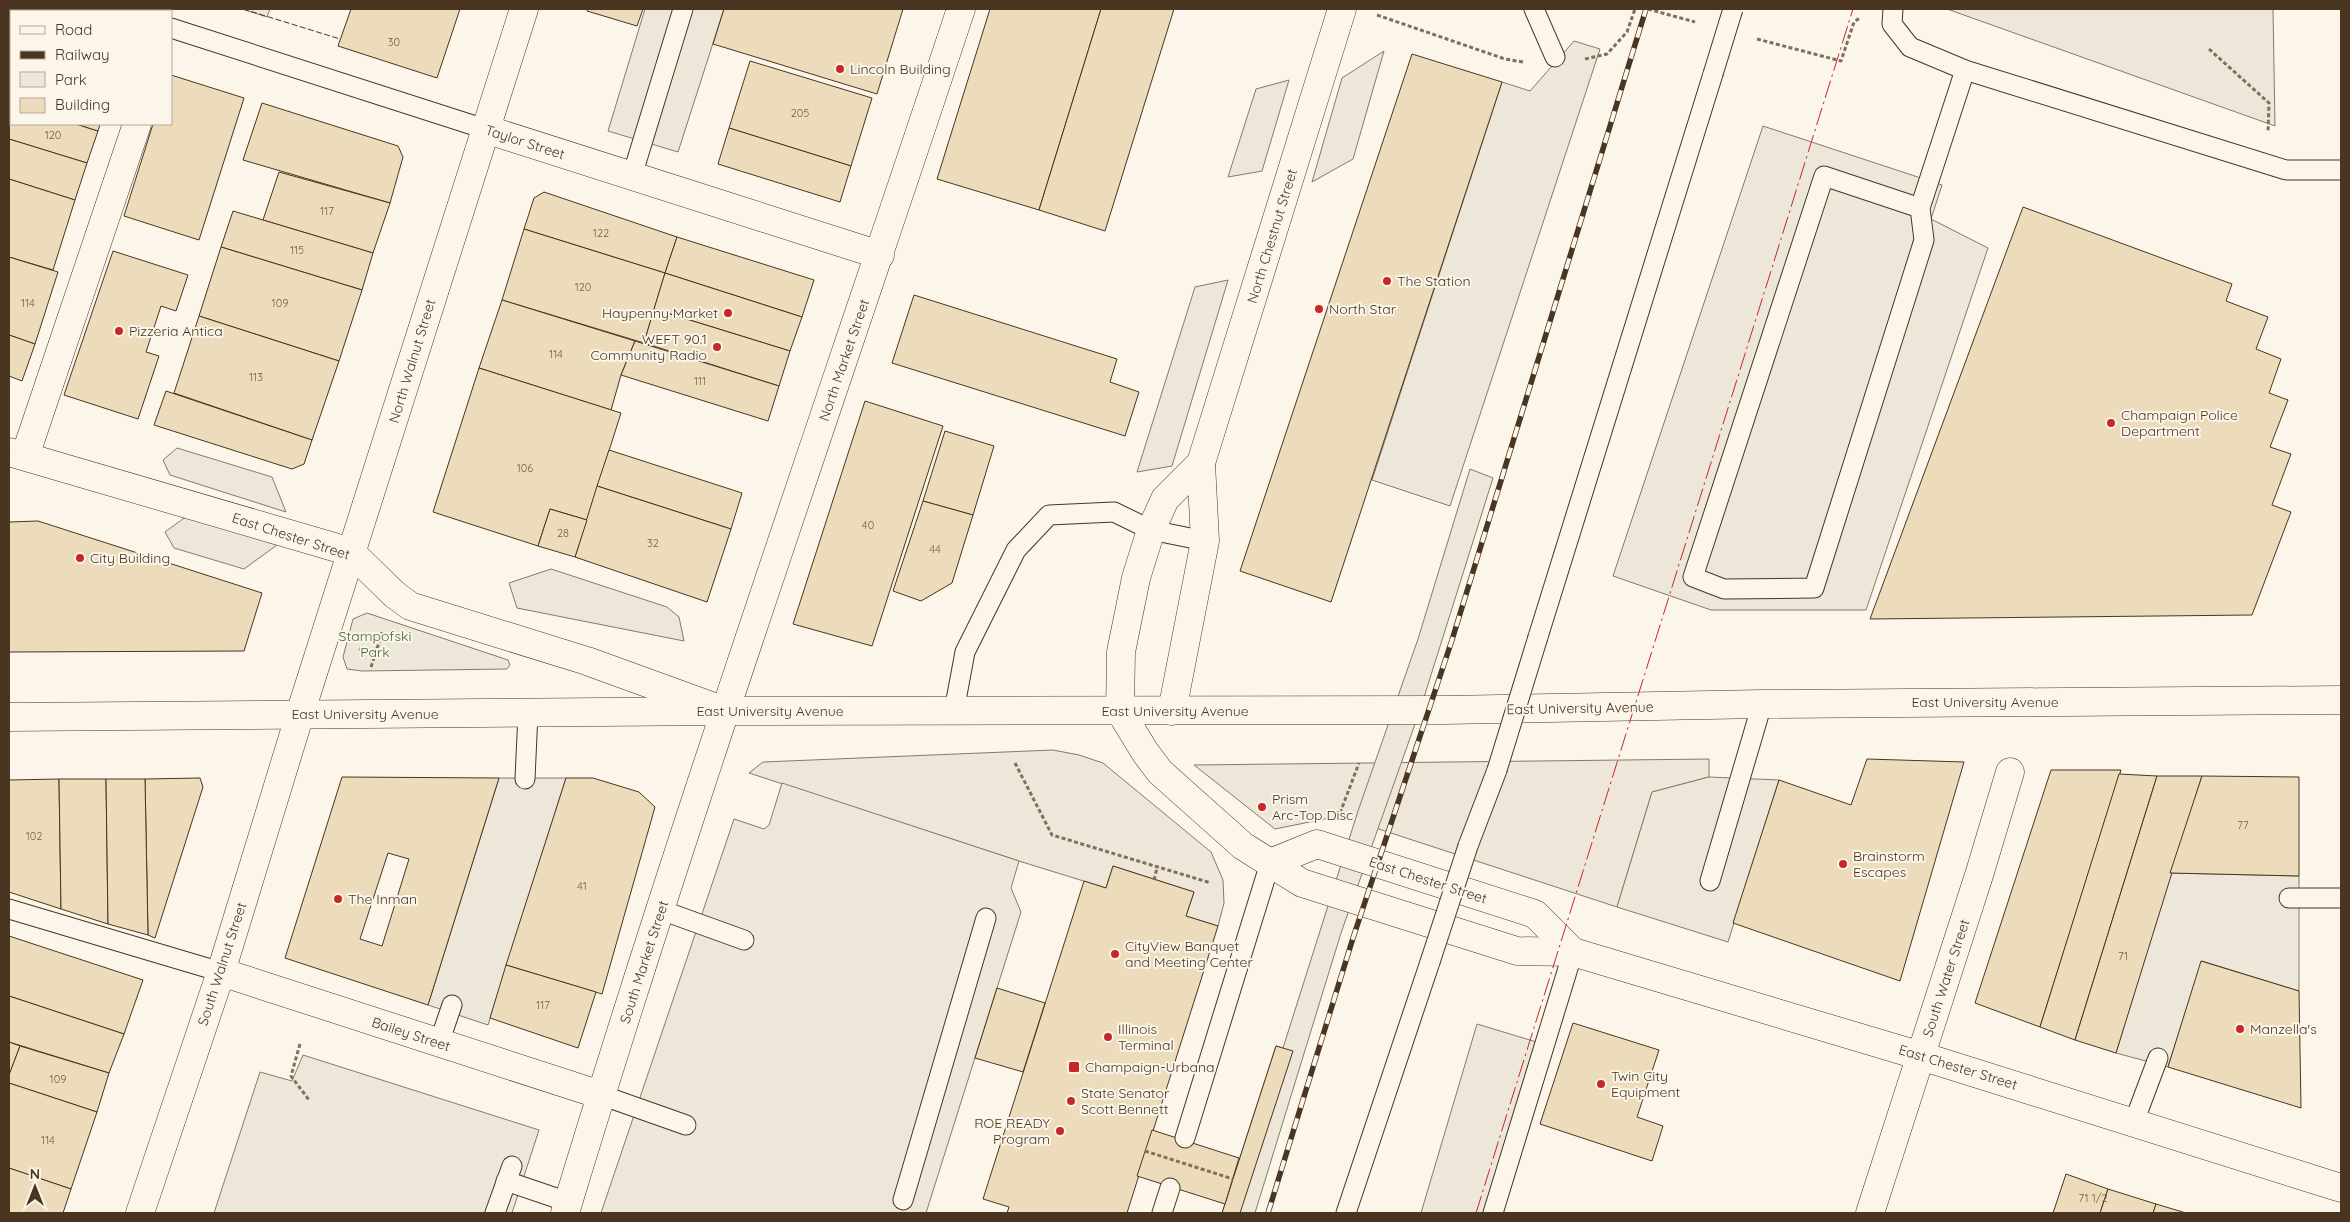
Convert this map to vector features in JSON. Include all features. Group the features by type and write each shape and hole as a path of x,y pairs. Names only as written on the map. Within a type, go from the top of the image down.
{"street":[{"name":"North Walnut Street","path":"300,714 524,9"},
{"name":"North Market Street","path":"726,711 961,9"},
{"name":"North Chestnut Street","path":"1172,711 1205,541 1201,463 1342,9"},
{"path":"17,454 137,125"},
{"name":"Taylor Street","path":"485,129 880,255"},
{"name":"East Chester Street","path":"17,454 351,552 394,594 410,606 587,661 726,711"},
{"name":"North Chestnut Street","path":"1120,711 1121,652 1136,578 1151,530 1165,499 1201,463"},
{"name":"East University Avenue","path":"9,717 726,711 1446,710 1762,704 2341,700"},
{"name":"South Market Street","path":"567,1208 600,1095 726,711"},
{"name":"East Chester Street","path":"1120,711 1145,752 1160,772 1243,846 1302,883 1516,951 1573,952 1921,1056 2341,1188"},
{"name":"South Walnut Street","path":"140,1213 221,972 300,714"},
{"name":"South Water Street","path":"1870,1213 1980,872 2010,772"},
{"name":"East Chester Street","path":"1270,863 1317,844 1535,914 1573,952"},
{"name":"Bailey Street","path":"221,972 600,1095"}],"lane":[{"path":"632,176 683,9"},
{"path":"1534,9 1556,57"},
{"path":"1346,1213 1468,846 1496,770 1733,9"},
{"path":"1894,9 1892,24 1910,47 1965,70 2286,170 2341,170"},
{"name":"Taylor Street","path":"172,28 485,129"},
{"path":"1920,208 1824,176 1693,577 1724,589 1814,588 1924,240 1920,208 1965,70"},
{"path":"954,711 965,652 1016,550 1048,515 1114,512 1151,530 1205,541"},
{"path":"1710,881 1762,704"},
{"path":"525,779 528,713"},
{"path":"1185,1138 1270,863"},
{"path":"2289,898 2341,898"},
{"path":"9,909 221,972"},
{"path":"661,910 744,940"},
{"path":"903,1200 986,918"},
{"path":"1493,1213 1573,952"},
{"path":"439,1043 452,1005"},
{"path":"2134,1122 2158,1058"},
{"path":"600,1095 686,1125"},
{"path":"495,1213 509,1173 567,1208"},
{"path":"1162,1213 1170,1188"}],"path":[{"path":"1373,13 1505,58 1531,64 1556,57 1582,60 1607,54 1626,32 1635,9"},
{"path":"1759,39 1841,61 1854,22 1867,13"},
{"path":"2209,49 2269,103 2268,135"},
{"path":"371,667 385,624"},
{"path":"1015,763 1052,835 1211,883"},
{"path":"1339,816 1359,763"},
{"path":"1154,880 1157,868"},
{"path":"300,1044 291,1076 309,1100"},
{"path":"1145,1151 1233,1179"}],"green space":[{"name":"Stampofski Park","path":"367,613 508,660 510,665 507,669 362,671 347,669 343,657 353,619"},
{"path":"1053,750 1079,755 1103,763 1211,852 1223,880 1224,903 1218,926 1186,916 1194,892 1113,866 1106,888 749,773 763,762"},
{"path":"1709,759 1709,777 1652,792 1617,907 1339,816 1275,829 1194,765"}],"shaded area":[{"path":"242,9 270,9 267,17"},
{"path":"645,9 724,9 678,152 608,131"},
{"path":"1947,9 2273,9 2275,126"},
{"path":"1574,41 1600,49 1450,506 1372,480 1502,82 1530,91"},
{"path":"1384,51 1353,159 1312,182 1342,78"},
{"path":"1289,80 1262,171 1228,177 1256,89"},
{"path":"1763,126 1942,185 1931,219 1988,248 1866,610 1711,610 1613,576"},
{"path":"1228,280 1172,466 1137,472 1195,287"},
{"path":"177,448 272,477 286,512 170,475 163,460"},
{"path":"1470,469 1493,478 1420,710 1341,933 1255,1213 1222,1213 1276,1046 1283,1048 1358,811 1418,639"},
{"path":"187,516 277,545 244,569 174,548 165,532"},
{"path":"551,569 667,607 679,617 684,641 517,608 509,583"},
{"path":"1709,777 1779,780 1728,942 1617,907 1652,792"},
{"path":"499,778 566,778 488,1025 428,1005"},
{"path":"782,783 1019,861 1011,888 1021,912 926,1213 601,1213 734,819 764,829 769,825"},
{"path":"2170,873 2299,876 2299,991 2202,961 2168,1067 2116,1053"},
{"path":"1477,1024 1553,1047 1502,1213 1421,1213"},
{"path":"303,1055 539,1130 512,1213 214,1213 260,1072 292,1081"}],"building":[{"path":"351,9 460,9 437,78 338,46"},
{"path":"588,9 643,9 637,26 587,11"},
{"name":"Lincoln Building","path":"724,9 903,9 877,94 713,44"},
{"path":"990,9 1101,9 1039,210 937,179"},
{"path":"1101,9 1174,9 1105,231 1039,210"},
{"path":"9,22 10,102 9,101"},
{"name":"The Station","path":"1412,54 1502,82 1331,602 1240,571"},
{"path":"750,61 872,98 851,166 729,128"},
{"path":"172,75 244,98 199,240 124,216 153,125 172,125"},
{"path":"9,101 10,125 79,125 98,131 87,163 9,139"},
{"path":"262,103 398,146 403,157 390,203 243,160"},
{"path":"79,125 100,125 98,131"},
{"path":"729,128 851,166 840,202 718,164"},
{"path":"9,139 87,163 75,200 9,179"},
{"path":"279,172 390,203 373,253 263,220"},
{"path":"9,179 75,200 53,270 9,257"},
{"path":"544,192 677,237 665,273 524,229 534,198"},
{"name":"Champaign Police Department","path":"2023,207 2232,284 2226,301 2268,317 2256,349 2281,359 2269,393 2288,400 2270,447 2291,454 2272,505 2291,512 2252,615 1870,619"},
{"path":"233,211 373,253 362,290 221,247"},
{"path":"524,229 665,273 644,343 502,300"},
{"path":"677,237 814,280 802,317 665,273"},
{"path":"221,247 362,290 339,361 199,316"},
{"name":"Pizzeria Antica","path":"113,251 188,275 176,311 161,306 146,352 159,356 138,419 64,395"},
{"path":"9,257 58,272 35,344 9,335"},
{"name":"Haypenny Market","path":"665,273 802,317 790,351 654,309"},
{"path":"914,295 1117,359 1110,382 1139,392 1125,436 892,363"},
{"path":"502,300 635,341 621,375 611,410 479,368"},
{"name":"WEFT 90.1 Community Radio","path":"654,309 790,351 779,386 644,343"},
{"path":"199,316 339,361 312,440 174,393"},
{"path":"9,335 35,344 22,381 9,376"},
{"path":"635,341 779,386 768,421 621,375"},
{"path":"479,368 621,413 587,520 550,509 538,546 433,512"},
{"path":"166,391 312,440 304,464 292,469 154,425"},
{"path":"865,401 943,426 872,646 793,624"},
{"path":"945,431 994,446 973,515 923,501"},
{"path":"609,450 742,493 731,529 597,486"},
{"path":"597,486 731,529 707,602 575,557"},
{"path":"923,501 973,515 952,583 921,601 893,591"},
{"path":"550,509 587,520 575,557 538,546"},
{"name":"City Building","path":"38,521 262,593 244,651 9,652 9,522"},
{"name":"Brainstorm Escapes","path":"1867,759 1964,762 1900,981 1733,923 1779,780 1851,805"},
{"path":"2051,770 2121,770 2040,1027 1975,1003"},
{"path":"2119,774 2157,776 2075,1040 2040,1027"},
{"path":"2157,776 2202,776 2116,1053 2075,1040"},
{"path":"2202,776 2299,777 2299,876 2170,873"},
{"name":"The Inman","path":"342,777 499,778 428,1005 285,958","holes":["388,853 409,859 382,946 360,939"]},
{"path":"200,778 203,787 155,938 148,935 145,779"},
{"path":"566,778 593,778 639,792 655,807 602,994 506,965"},
{"path":"59,779 61,909 9,892 9,780"},
{"path":"59,779 106,779 108,924 61,909"},
{"path":"106,779 145,779 148,935 108,924"},
{"name":"Illinois Terminal","path":"1113,866 1194,892 1186,916 1218,926 1127,1213 1007,1213 1009,1207 983,1199 1084,881 1106,888"},
{"path":"9,936 143,980 124,1034 9,996"},
{"name":"Manzella's","path":"2201,961 2299,991 2301,1108 2168,1067"},
{"path":"506,965 596,992 578,1048 490,1018"},
{"path":"997,988 1045,1003 1023,1072 975,1058"},
{"path":"9,996 124,1034 109,1073 9,1042"},
{"name":"Twin City Equipment","path":"1573,1023 1659,1050 1637,1117 1663,1126 1652,1161 1540,1124"},
{"path":"9,1042 20,1046 9,1075"},
{"path":"20,1046 109,1073 97,1112 9,1083 9,1075"},
{"path":"1276,1046 1293,1051 1240,1213 1222,1213"},
{"path":"9,1083 97,1112 71,1189 9,1168"},
{"path":"1152,1130 1239,1158 1225,1204 1137,1176"},
{"path":"9,1168 71,1189 63,1213 9,1213"},
{"path":"2066,1174 2108,1189 2100,1213 2053,1213"},
{"path":"2108,1189 2156,1204 2153,1213 2100,1213"},
{"path":"2156,1204 2186,1213 2153,1213"}],"railway":[{"path":"1268,1213 1353,938 1452,640 1646,9"}],"fence":[{"path":"243,9 340,39"}],"power":[{"path":"1476,1213 1853,9"}],"place":[{"name":"Lincoln Building","path":"840,69"},
{"name":"The Station","path":"1387,281"},
{"name":"North Star","path":"1319,309"},
{"name":"Haypenny Market","path":"728,313"},
{"name":"Pizzeria Antica","path":"119,331"},
{"name":"WEFT 90.1 Community Radio","path":"717,347"},
{"name":"Champaign Police Department","path":"2111,423"},
{"name":"City Building","path":"80,558"},
{"name":"Prism Arc-Top Disc","path":"1262,807"},
{"name":"Brainstorm Escapes","path":"1843,864"},
{"name":"The Inman","path":"338,899"},
{"name":"CityView Banquet and Meeting Center","path":"1115,954"},
{"name":"Manzella's","path":"2240,1029"},
{"name":"Illinois Terminal","path":"1108,1037"},
{"name":"Champaign-Urbana","path":"1074,1067"},
{"name":"Twin City Equipment","path":"1601,1084"},
{"name":"State Senator Scott Bennett","path":"1071,1101"},
{"name":"ROE READY Program","path":"1060,1131"}]}
